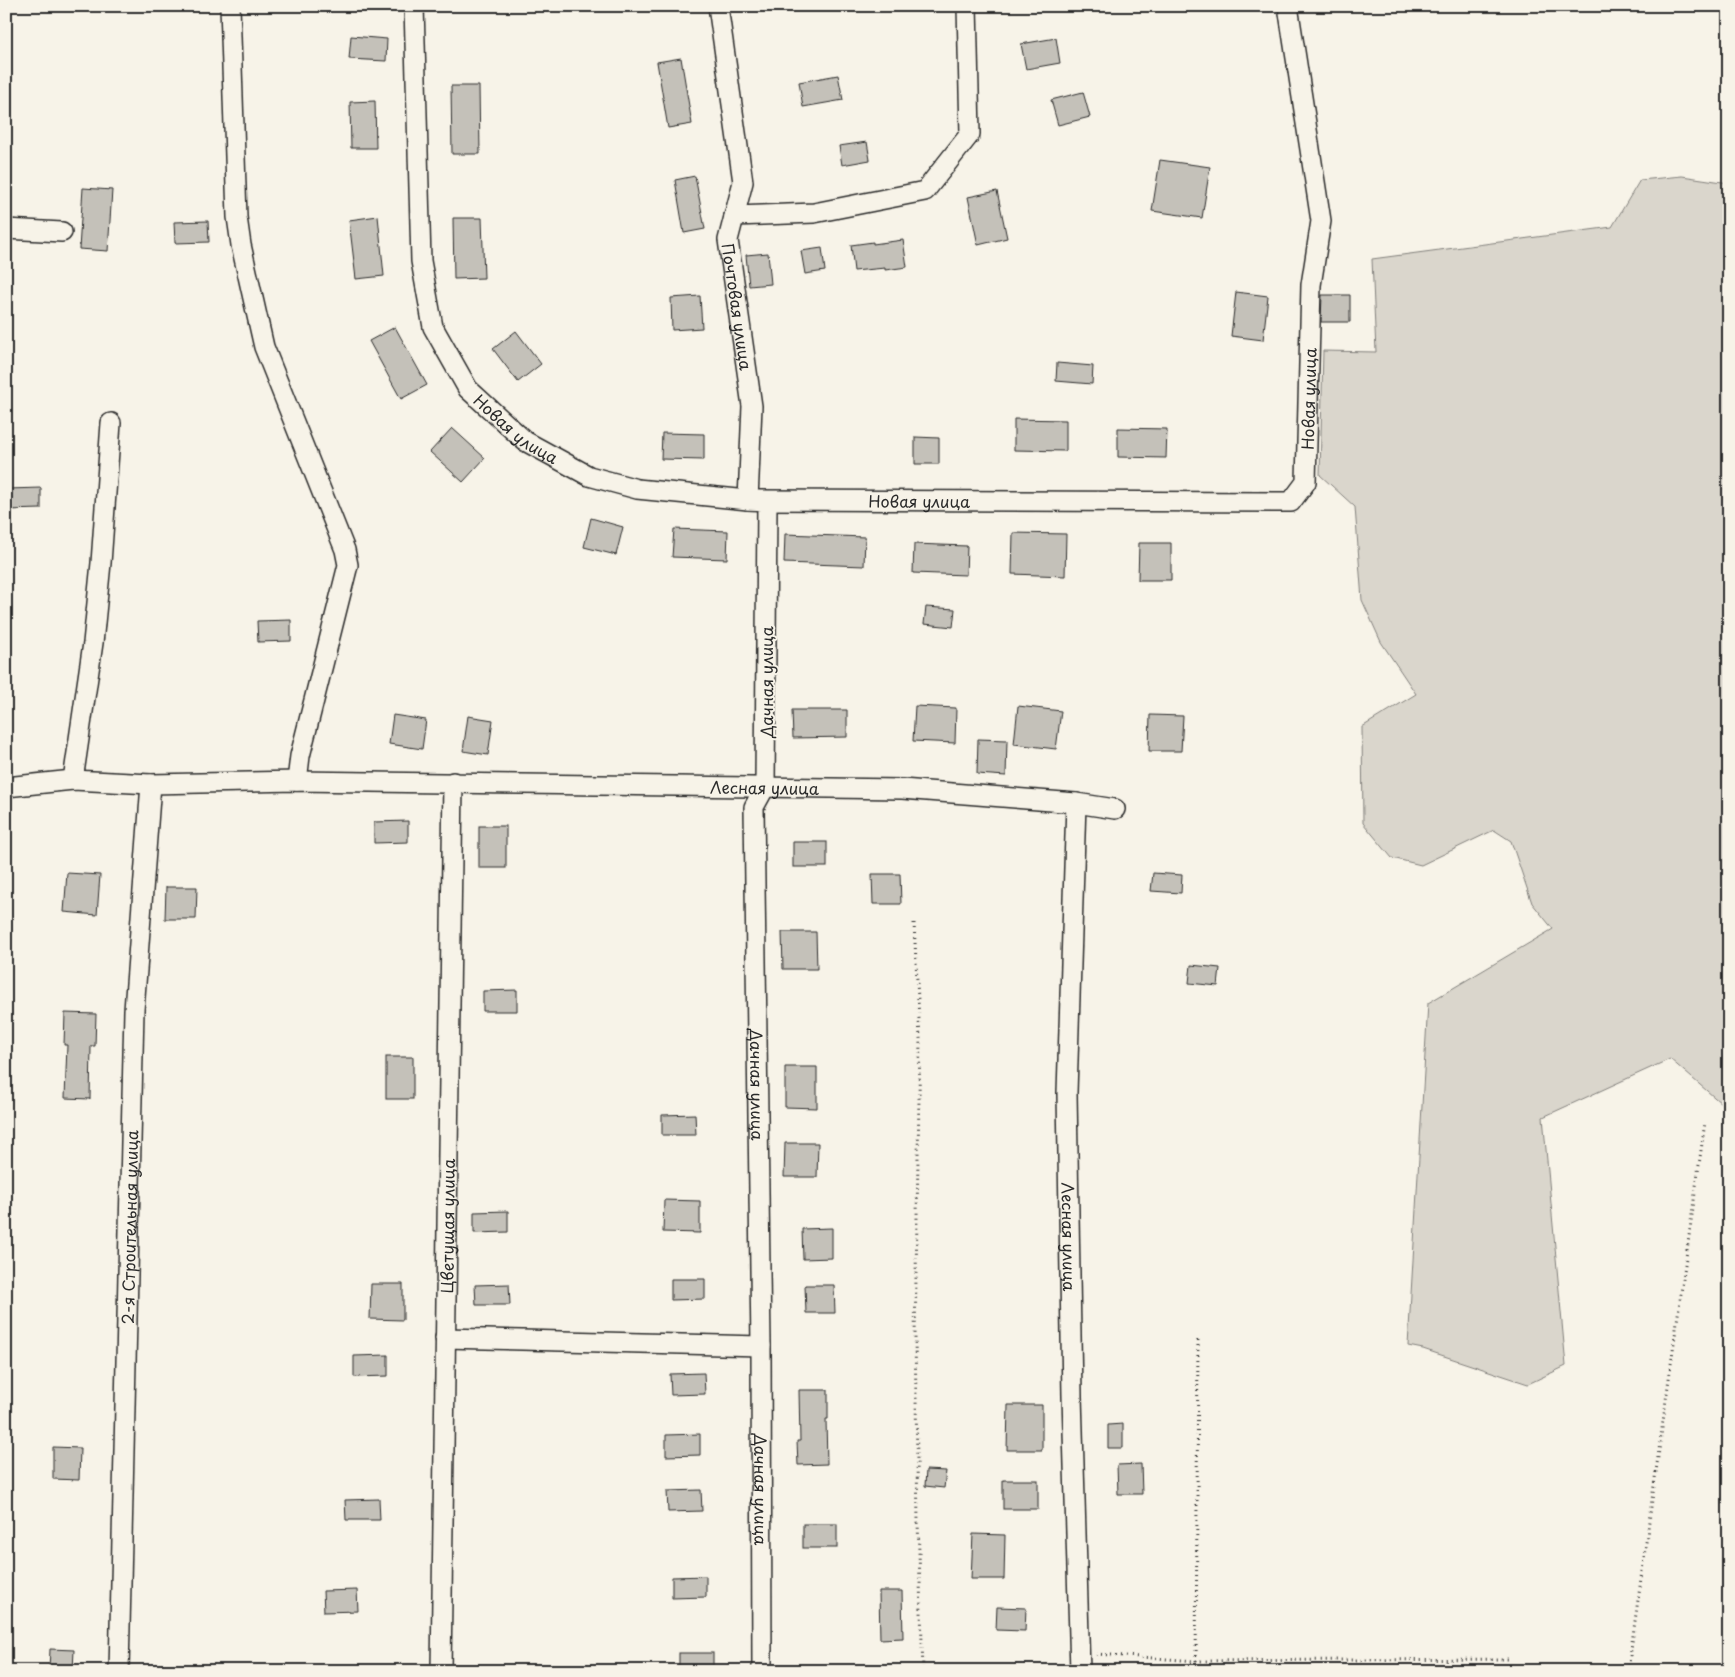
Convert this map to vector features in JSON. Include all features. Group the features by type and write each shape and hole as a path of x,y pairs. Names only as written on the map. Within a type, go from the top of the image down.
{"street":[{"path":"230,6 237,217 241,245 264,347 341,541 348,565 300,756 298,781"},
{"name":"Новая улица","path":"414,6 421,261 433,327 468,389 525,441 589,476 637,489 748,500"},
{"name":"Почтовая улица","path":"718,6 743,182 728,240 752,406 748,500"},
{"path":"734,216 814,213 925,191 970,134 967,6"},
{"name":"Новая улица","path":"767,501 1291,502 1306,482 1311,285 1321,221 1288,6"},
{"path":"6,230 62,232"},
{"path":"74,780 93,643 111,423"},
{"path":"748,500 767,501"},
{"name":"Дачная улица","path":"762,1671 761,1346 754,806 765,787 767,501"},
{"name":"Лесная улица","path":"6,787 74,780 151,784 298,781 452,782 902,789 1076,803 1115,809"},
{"name":"Цветущая улица","path":"441,1671 452,782"},
{"name":"2-я Строительная улица","path":"119,1671 134,1010 151,784"},
{"name":"Лесная улица","path":"1076,803 1067,1093 1072,1396 1080,1671"},
{"path":"445,1338 761,1346"}],"path":[{"path":"914,923 920,1038 915,1337 923,1671"},
{"path":"1628,1671 1705,1122"},
{"path":"1196,1671 1198,1338"},
{"path":"1080,1652 1196,1661 1507,1659"}],"shaded area":[{"path":"1682,176 1729,183 1729,1110 1670,1059 1543,1117 1566,1366 1528,1384 1423,1349 1408,1346 1428,1003 1553,929 1532,903 1511,841 1494,830 1421,865 1392,858 1363,823 1362,727 1416,694 1381,642 1362,600 1355,507 1320,475 1323,351 1376,352 1372,259 1612,227 1640,180"}],"building":[{"path":"351,36 387,39 386,61 349,59"},
{"path":"1056,38 1060,63 1026,69 1021,44"},
{"path":"681,58 692,124 668,128 657,62"},
{"path":"838,75 843,100 803,107 799,82"},
{"path":"451,86 479,86 480,154 452,154"},
{"path":"1083,92 1090,117 1058,125 1051,100"},
{"path":"375,101 376,148 351,148 350,102"},
{"path":"867,142 870,160 842,165 839,146"},
{"path":"1160,160 1210,167 1202,218 1152,211"},
{"path":"695,176 705,229 684,233 675,180"},
{"path":"83,188 112,190 108,251 79,249"},
{"path":"997,191 1007,238 978,245 968,197"},
{"path":"378,216 384,276 356,279 349,220"},
{"path":"453,218 482,218 484,278 454,279"},
{"path":"208,221 209,242 175,243 174,222"},
{"path":"903,240 907,267 854,271 851,245"},
{"path":"822,248 825,271 805,274 801,251"},
{"path":"768,253 771,284 749,286 746,255"},
{"path":"1236,292 1268,296 1263,340 1231,336"},
{"path":"1322,295 1350,295 1350,322 1321,322"},
{"path":"700,296 702,328 672,330 671,298"},
{"path":"395,327 427,385 401,399 369,341"},
{"path":"516,331 541,364 518,382 493,349"},
{"path":"1057,363 1093,366 1092,384 1056,381"},
{"path":"1014,419 1066,420 1066,451 1014,450"},
{"path":"452,428 485,458 463,482 430,452"},
{"path":"1118,428 1167,429 1166,458 1118,457"},
{"path":"662,433 704,434 704,460 661,459"},
{"path":"915,437 939,438 939,464 915,464"},
{"path":"41,488 41,509 7,510 7,489"},
{"path":"591,518 623,527 616,555 584,547"},
{"path":"674,529 728,531 727,559 672,557"},
{"path":"1013,533 1066,534 1065,576 1012,574"},
{"path":"785,534 865,537 864,566 784,563"},
{"path":"1139,543 1171,543 1171,580 1138,580"},
{"path":"914,544 967,546 966,575 913,573"},
{"path":"926,607 955,609 953,627 924,624"},
{"path":"291,620 291,641 258,642 257,621"},
{"path":"915,706 956,708 955,743 913,741"},
{"path":"1018,706 1061,711 1056,749 1014,744"},
{"path":"792,710 847,710 847,737 793,738"},
{"path":"393,715 426,720 422,749 389,744"},
{"path":"1150,715 1183,716 1181,751 1149,751"},
{"path":"468,716 493,720 488,755 463,751"},
{"path":"978,739 1007,740 1006,776 977,774"},
{"path":"408,821 408,842 374,843 374,822"},
{"path":"479,826 506,826 506,868 479,868"},
{"path":"793,842 827,842 827,867 793,867"},
{"path":"67,873 100,875 97,915 64,912"},
{"path":"1153,873 1182,875 1181,893 1151,891"},
{"path":"872,874 900,874 901,904 873,904"},
{"path":"166,887 197,887 196,919 165,919"},
{"path":"782,932 816,932 817,969 783,969"},
{"path":"1191,965 1220,968 1218,986 1189,983"},
{"path":"517,990 517,1011 483,1011 483,991"},
{"path":"65,1013 96,1014 95,1046 91,1046 90,1099 65,1098 67,1045 64,1045"},
{"path":"386,1057 413,1057 413,1099 386,1099"},
{"path":"785,1067 817,1067 817,1108 785,1107"},
{"path":"695,1114 696,1135 662,1135 662,1115"},
{"path":"785,1143 818,1143 817,1177 784,1177"},
{"path":"664,1200 700,1201 700,1233 663,1232"},
{"path":"508,1211 508,1232 474,1233 474,1212"},
{"path":"832,1228 832,1258 803,1259 802,1229"},
{"path":"671,1279 705,1279 705,1299 671,1300"},
{"path":"371,1284 403,1284 403,1320 370,1319"},
{"path":"509,1284 510,1305 476,1305 475,1285"},
{"path":"805,1285 834,1285 835,1313 806,1313"},
{"path":"388,1355 388,1376 354,1377 354,1356"},
{"path":"704,1373 705,1394 671,1395 670,1374"},
{"path":"799,1390 828,1390 828,1419 826,1419 827,1464 798,1465 797,1441 800,1441"},
{"path":"1008,1405 1042,1405 1042,1450 1007,1450"},
{"path":"1123,1424 1123,1448 1108,1448 1108,1425"},
{"path":"700,1434 700,1455 666,1456 666,1435"},
{"path":"53,1447 80,1448 79,1480 53,1479"},
{"path":"1141,1464 1142,1494 1118,1494 1117,1465"},
{"path":"926,1470 946,1471 944,1488 925,1486"},
{"path":"1003,1480 1038,1480 1038,1509 1003,1509"},
{"path":"701,1490 702,1511 668,1512 667,1491"},
{"path":"379,1499 380,1520 346,1520 345,1500"},
{"path":"803,1524 837,1524 837,1548 803,1548"},
{"path":"973,1534 1005,1535 1004,1579 971,1579"},
{"path":"706,1576 706,1597 672,1598 672,1577"},
{"path":"357,1590 358,1611 324,1612 323,1591"},
{"path":"879,1591 902,1591 903,1638 880,1639"},
{"path":"997,1607 1026,1608 1025,1631 996,1630"},
{"path":"50,1649 74,1650 73,1671 49,1671"},
{"path":"679,1653 713,1653 713,1671 679,1671"}]}
